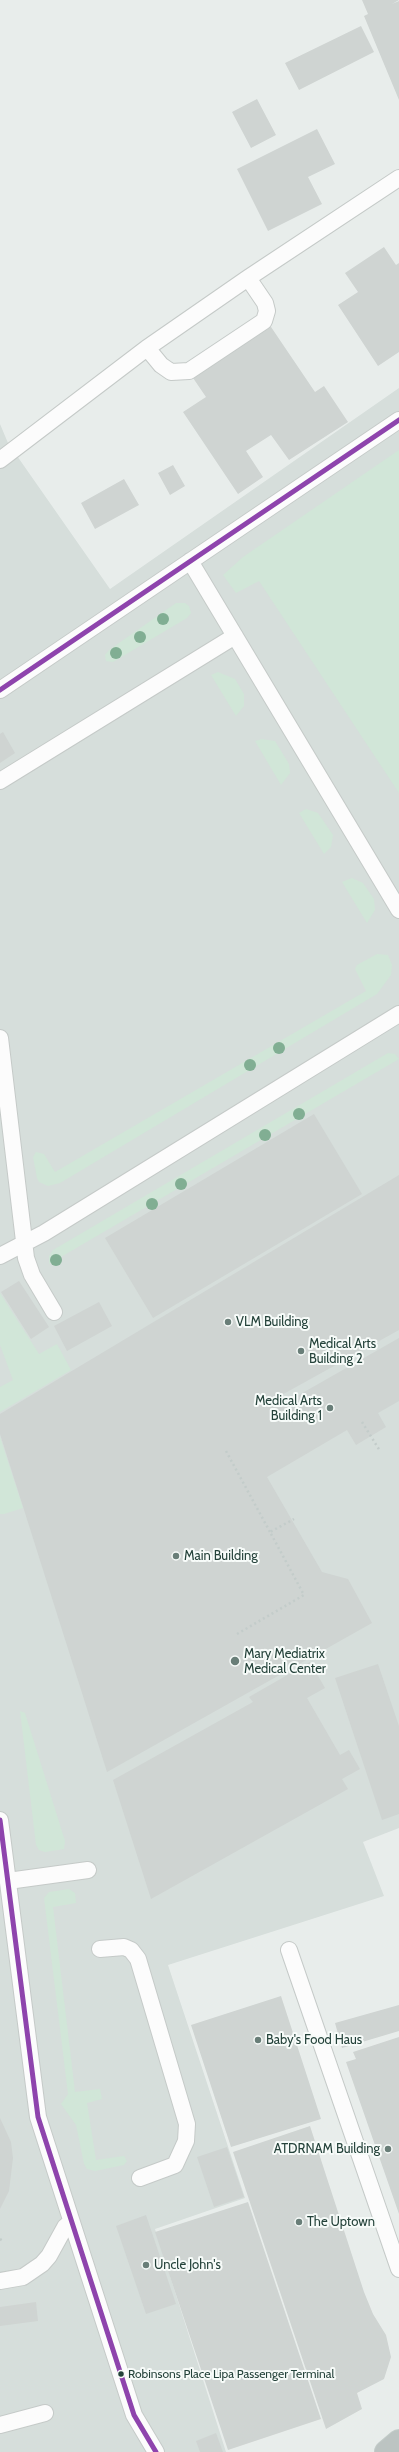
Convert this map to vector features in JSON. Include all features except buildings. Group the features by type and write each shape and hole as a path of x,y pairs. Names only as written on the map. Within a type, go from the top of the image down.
{"highway":[{"path":"386,2452 399,2441"}],"lane":[{"path":"0,460 147,348 248,278 399,178"},
{"path":"147,348 161,365 171,372 189,371 264,321 267,311 265,303 248,278"},
{"path":"0,690 399,420"},
{"path":"190,561 399,910"},
{"path":"0,780 235,636"},
{"path":"0,1256 24,1245 399,1014"},
{"path":"0,1038 24,1245 32,1275 54,1312"},
{"path":"0,1820 38,2117 134,2415 156,2452"},
{"path":"8,1881 88,1870"},
{"path":"100,1949 124,1948 131,1950 138,1959 187,2124 186,2141 175,2165 140,2178"},
{"path":"289,1950 399,2269"},
{"path":"0,2281 22,2277 42,2264 49,2256 65,2227 71,2222"},
{"path":"0,2425 45,2413"}],"path":[{"path":"362,1422 380,1451"},
{"path":"226,1451 304,1595 237,1634"},
{"path":"270,1532 294,1519"}],"shaded area":[{"path":"399,388 399,1828 363,1842 384,1896 168,1965 245,2198 155,2229 226,2452 0,2452 0,424 8,443 110,589"}],"green space":[{"path":"399,450 399,793 259,581 236,593 223,575 243,557"},
{"path":"176,603 185,603 189,606 191,613 187,618 113,662 106,661 105,655 109,650"},
{"path":"218,672 235,679 244,694 244,706 236,716 211,675"},
{"path":"262,739 275,741 289,764 290,773 281,785 255,741"},
{"path":"306,809 318,813 333,835 331,847 324,854 299,813"},
{"path":"352,878 363,883 374,899 375,910 367,923 342,882"},
{"path":"377,954 388,955 392,965 391,975 377,994 60,1183 48,1186 39,1182 33,1157 36,1152 44,1154 55,1172 366,991 355,969 357,965"},
{"path":"388,1053 395,1054 399,1059 49,1264 49,1256 53,1250"},
{"path":"0,1293 39,1354 57,1344 71,1370 0,1412 0,1387 13,1380 0,1345"},
{"path":"0,1437 23,1508 4,1514 0,1514"},
{"path":"20,1711 25,1713 65,1841 64,1849 45,1852 39,1850 36,1845"},
{"path":"69,1889 75,1893 76,1903 53,1907 75,2092 100,2089 102,2099 87,2103 96,2160 124,2156 127,2161 124,2165 95,2171 87,2169 84,2164 76,2125 61,2104 68,2094 44,1898 49,1892"}],"transit line":[{"path":"0,690 399,420"},
{"path":"0,1820 38,2117 134,2415 156,2452"}],"place":[{"name":"VLM Building","path":"228,1322"},
{"name":"Medical Arts Building 2","path":"301,1351"},
{"name":"Medical Arts Building 1","path":"330,1408"},
{"name":"Main Building","path":"176,1556"},
{"name":"Mary Mediatrix Medical Center","path":"235,1661"},
{"name":"Baby's Food Haus","path":"258,2040"},
{"name":"ATDRNAM Building","path":"388,2149"},
{"name":"The Uptown","path":"299,2222"},
{"name":"Uncle John's","path":"146,2265"},
{"name":"Robinsons Place Lipa Passenger Terminal","path":"121,2374"}]}
